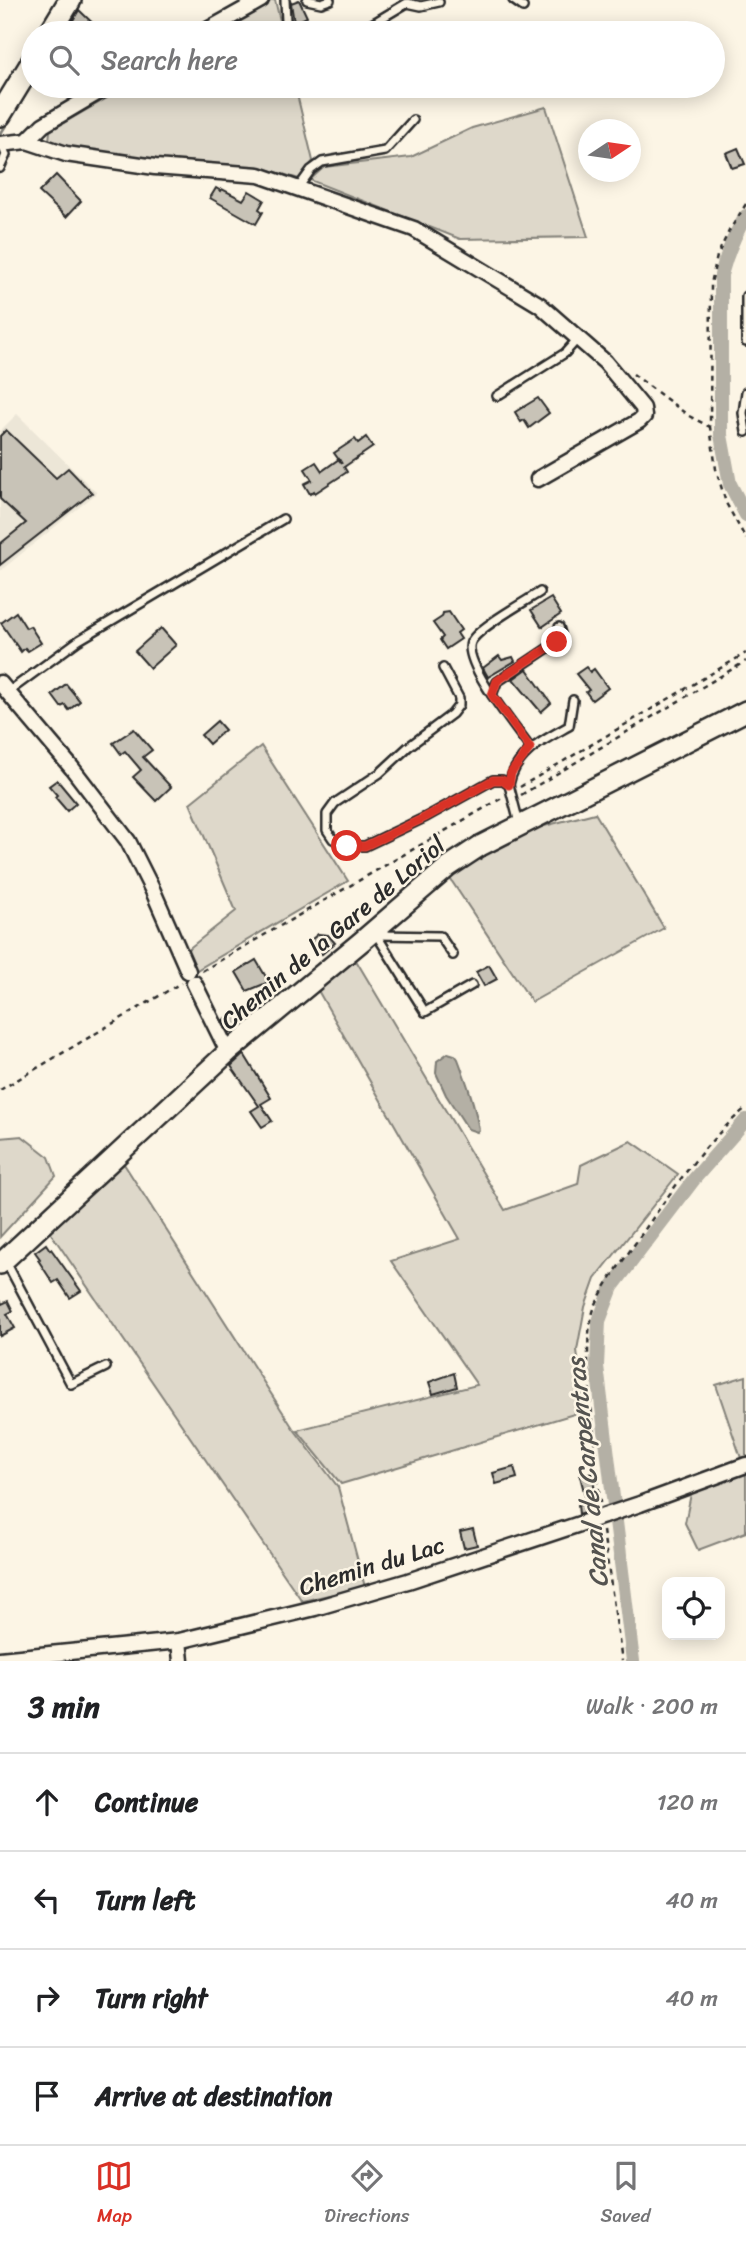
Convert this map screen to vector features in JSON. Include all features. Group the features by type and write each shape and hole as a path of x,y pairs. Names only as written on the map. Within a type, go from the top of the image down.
{"main road":[{"path":"57,21 70,0"},
{"path":"0,115 21,81"}],"street":[{"path":"223,21 261,0"},
{"path":"27,141 43,125 89,98"},
{"path":"1,144 27,141 65,154 155,167 259,175 414,229 540,306 605,362 643,408 644,416 538,479"},
{"path":"4,687 72,768 128,841 228,1052"},
{"name":"Chemin de la Gare de Loriol","path":"3,1261 228,1052 376,933 448,867 480,846 746,711"},
{"name":"Chemin du Lac","path":"0,1659 111,1655 315,1608 609,1514 746,1465"},
{"path":"179,1641 181,1661"}],"lane":[{"path":"285,0 286,21"},
{"path":"307,0 321,3 330,0"},
{"path":"513,0 523,7"},
{"path":"377,21 407,3 421,6 439,2"},
{"path":"298,188 311,170 322,162 386,151 413,120"},
{"path":"0,167 6,155 1,144"},
{"path":"746,296 746,342"},
{"path":"497,396 565,353 574,343 575,335"},
{"path":"746,392 743,413 746,432"},
{"path":"4,687 283,519"},
{"path":"530,748 492,695 473,664 469,651 471,641 480,631 540,592"},
{"path":"492,695 497,681 557,642 561,634 559,627"},
{"path":"443,668 459,698 459,705 452,714 408,747 380,773 334,803 327,814 327,830 333,839 347,846 365,846 426,817 493,780 502,780 511,792"},
{"path":"520,827 511,792 511,773 530,748 569,726 573,700"},
{"path":"376,933 440,936 453,955"},
{"path":"376,933 425,1012 472,985"},
{"path":"3,1261 71,1384 106,1367"}],"path":[{"path":"746,204 729,231 718,256 711,285 710,427 716,469 726,503 746,539"},
{"path":"631,372 689,416 710,427"},
{"path":"0,1090 746,653"},
{"path":"511,792 746,661"},
{"path":"622,1661 609,1514 588,1373 593,1311 609,1280 676,1186 712,1142 746,1108"}],"shaded area":[{"path":"272,0 275,0 280,21 236,21"},
{"path":"107,98 298,98 313,161 299,179 260,167 181,163 73,149 49,141 50,131"},
{"path":"546,107 588,237 460,239 310,180 324,167 411,157 472,128"},
{"path":"17,414 97,493 0,571 0,431"},
{"path":"261,746 348,881 195,971 187,950 236,911 190,803"},
{"path":"595,813 664,928 532,1002 449,877 517,833"},
{"path":"354,957 505,1210 578,1184 581,1165 631,1141 678,1174 595,1279 585,1307 577,1350 584,1411 341,1484 297,1430 477,1385 391,1261 460,1239 316,987"},
{"path":"448,1053 458,1059 475,1112 479,1130 477,1132 468,1129 446,1095 436,1073 437,1061"},
{"path":"22,1136 49,1157 56,1176 0,1237 0,1138"},
{"path":"124,1164 293,1428 338,1487 365,1587 302,1601 50,1232"},
{"path":"746,1376 746,1460 742,1461 716,1385"},
{"path":"746,1470 746,1532 698,1550 685,1523 692,1489"}],"building":[{"path":"299,0 307,17 294,21 291,3"},
{"path":"79,10 90,21 73,21"},
{"path":"738,148 745,164 732,168 726,153"},
{"path":"56,175 81,201 66,217 39,192"},
{"path":"216,188 243,200 249,191 264,200 259,209 263,212 256,224 210,198"},
{"path":"538,398 549,413 529,428 515,412"},
{"path":"6,430 56,478 68,468 92,493 0,565 0,544 26,523 0,499 0,436"},
{"path":"366,437 373,447 344,467 347,472 310,494 304,484 312,480 305,469 316,462 322,471 339,459 334,453 355,439 358,443"},
{"path":"551,598 561,614 542,627 531,610"},
{"path":"16,612 26,628 30,626 41,643 28,651 25,648 21,652 1,623"},
{"path":"449,612 461,630 457,633 461,639 446,649 440,640 443,637 433,623 442,617 443,613"},
{"path":"161,628 176,645 150,668 135,651"},
{"path":"499,656 502,660 513,657 515,661 488,677 483,668"},
{"path":"586,667 590,672 594,669 608,688 592,700 586,692 589,690 576,674"},
{"path":"527,669 551,703 541,712 513,679"},
{"path":"66,684 80,701 69,710 65,705 61,707 52,695"},
{"path":"217,721 225,730 209,744 201,735"},
{"path":"134,729 152,750 143,757 171,787 156,801 133,777 141,770 125,751 121,754 113,743"},
{"path":"57,780 76,803 67,811 49,786"},
{"path":"318,934 328,935 335,943 322,954 311,940"},
{"path":"256,960 269,982 247,991 236,972"},
{"path":"489,965 497,979 484,986 476,972"},
{"path":"237,1011 239,1014 242,1012 247,1020 229,1033 223,1020"},
{"path":"244,1054 271,1098 261,1104 272,1121 262,1127 251,1111 259,1106 231,1066"},
{"path":"46,1244 81,1291 70,1298 58,1280 53,1283 38,1260 40,1259 35,1252"},
{"path":"0,1300 2,1304 8,1301 13,1311 7,1314 15,1328 0,1336"},
{"path":"454,1373 457,1387 433,1394 429,1382"},
{"path":"514,1467 517,1478 496,1484 493,1473"},
{"path":"593,1473 596,1508 579,1514 578,1505 587,1503 580,1476"},
{"path":"473,1529 477,1545 464,1548 460,1532"}],"waterway":[{"path":"0,134 10,118"},
{"name":"Canal de Carpentras","path":"746,216 731,244 721,275 721,435 730,484 746,515"},
{"name":"Canal de Carpentras","path":"633,1661 597,1366 599,1321 612,1287 695,1178 746,1120"}],"route":[{"path":"347,846 365,846 426,817 493,780 502,780 509,785 511,773 530,748 492,695 497,681 557,642"}]}
